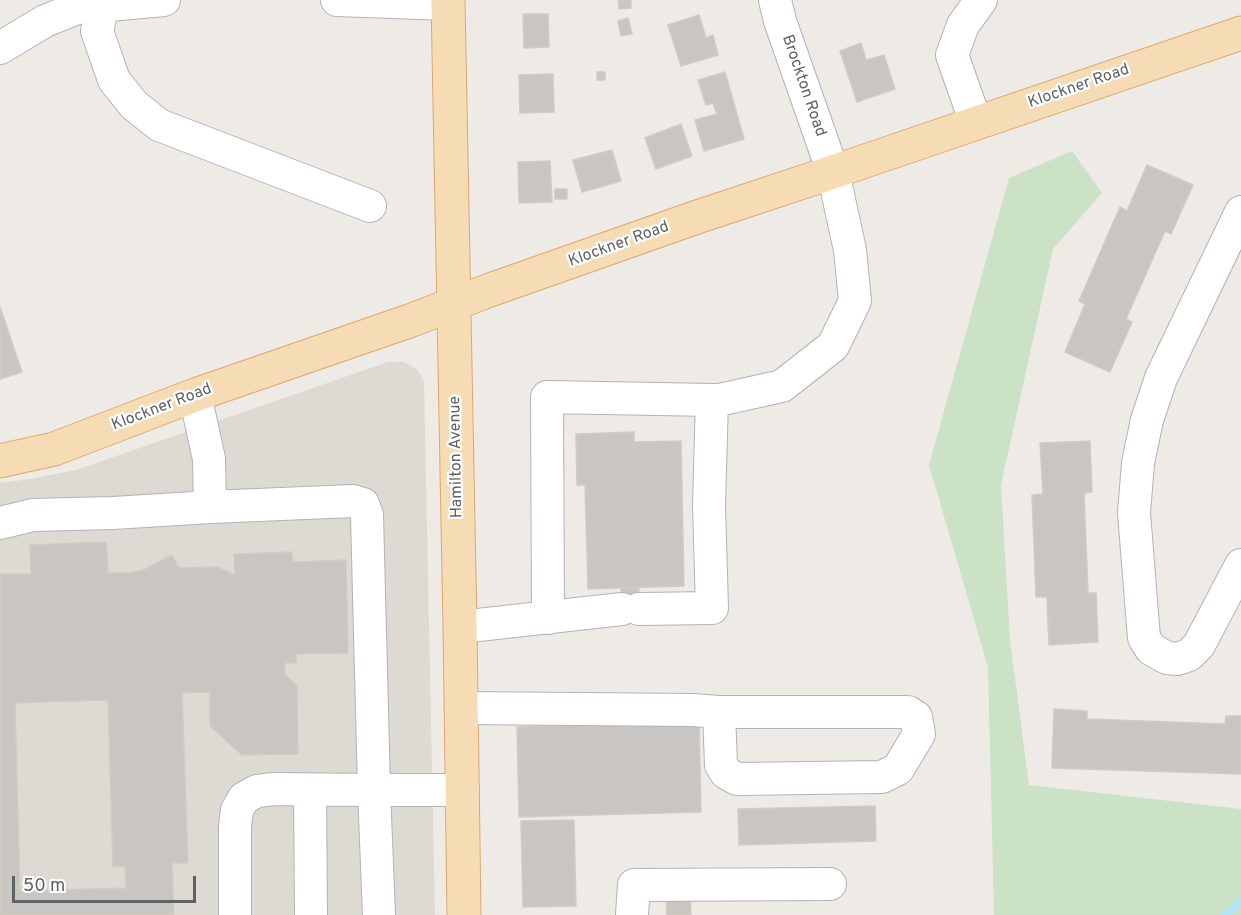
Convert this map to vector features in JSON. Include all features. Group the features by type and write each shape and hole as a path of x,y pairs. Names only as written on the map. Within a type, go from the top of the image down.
{"main road":[{"name":"Hamilton Avenue","path":"448,2 464,915"},
{"name":"Klockner Road","path":"0,461 54,449 195,395 412,320 700,216 1241,33"}],"street":[{"path":"0,48 45,21 77,8 104,3 164,0"},
{"path":"337,0 448,2"},
{"name":"Brockton Road","path":"548,618 547,398 719,400 782,386 833,346 855,301 850,250 833,172 780,21 775,0"},
{"path":"976,123 952,55 963,25 981,0"},
{"path":"104,3 97,31 114,80 134,105 159,125 370,206"},
{"path":"1241,212 1161,378 1147,420 1138,463 1134,513 1144,638 1151,650 1167,658 1177,659 1189,655 1199,645 1241,565"},
{"path":"195,395 209,459 210,507"},
{"path":"460,627 631,609 712,608 709,505 712,400"},
{"path":"0,524 33,515 353,501 363,504 367,515 379,915"},
{"path":"462,708 908,712 916,717 919,734 898,769 882,777 737,779 726,773 721,765 719,712"},
{"path":"235,915 235,826 237,810 244,798 257,791 274,789 463,790"},
{"path":"309,790 311,915"},
{"path":"632,915 634,885 830,884"}],"shaded area":[{"path":"388,362 404,362 418,370 424,382 435,915 0,915 0,483 76,470"}],"green space":[{"path":"1072,151 1102,193 1053,249 1001,485 1010,640 1029,785 1241,809 1241,915 994,915 988,667 929,465 1009,178"}],"building":[{"path":"618,0 631,0 631,8 619,9"},
{"path":"523,14 548,14 549,47 524,48"},
{"path":"699,15 706,38 713,35 718,55 681,66 668,25"},
{"path":"628,18 632,34 621,36 618,21"},
{"path":"861,43 866,60 884,55 895,89 857,102 840,51"},
{"path":"597,72 605,72 605,80 597,80"},
{"path":"725,72 744,139 704,151 695,120 717,114 713,103 706,105 698,80"},
{"path":"553,74 554,112 520,113 519,75"},
{"path":"681,124 692,156 656,169 645,138"},
{"path":"612,150 621,181 582,192 573,160"},
{"path":"550,161 552,202 519,203 518,162"},
{"path":"1147,165 1193,185 1171,234 1165,231 1126,319 1132,322 1110,372 1065,352 1085,304 1079,301 1120,207 1127,211"},
{"path":"555,189 567,189 567,199 555,199"},
{"path":"0,307 22,372 0,379"},
{"path":"634,432 634,442 681,441 684,586 588,589 585,485 577,485 576,434"},
{"path":"1090,441 1092,492 1084,493 1088,593 1096,593 1098,642 1049,645 1047,597 1036,597 1032,495 1043,494 1040,443"},
{"path":"106,542 108,573 130,573 143,570 172,555 179,568 217,567 235,575 234,554 292,552 293,562 346,560 348,653 296,654 296,663 285,663 285,675 297,686 298,754 242,755 210,726 210,692 182,693 188,863 172,863 174,915 0,915 0,574 31,574 30,545","holes":["108,700 113,867 125,866 126,888 20,891 15,703"]},
{"path":"621,588 639,588 639,613 622,613"},
{"path":"1054,709 1087,711 1087,719 1225,724 1226,716 1241,716 1241,774 1052,768"},
{"path":"699,721 701,812 519,817 517,727"},
{"path":"875,806 876,841 739,845 738,809"},
{"path":"574,820 576,906 523,907 521,821"},
{"path":"690,895 691,915 667,915 666,896"}],"waterway":[{"path":"1225,915 1241,901"}]}
